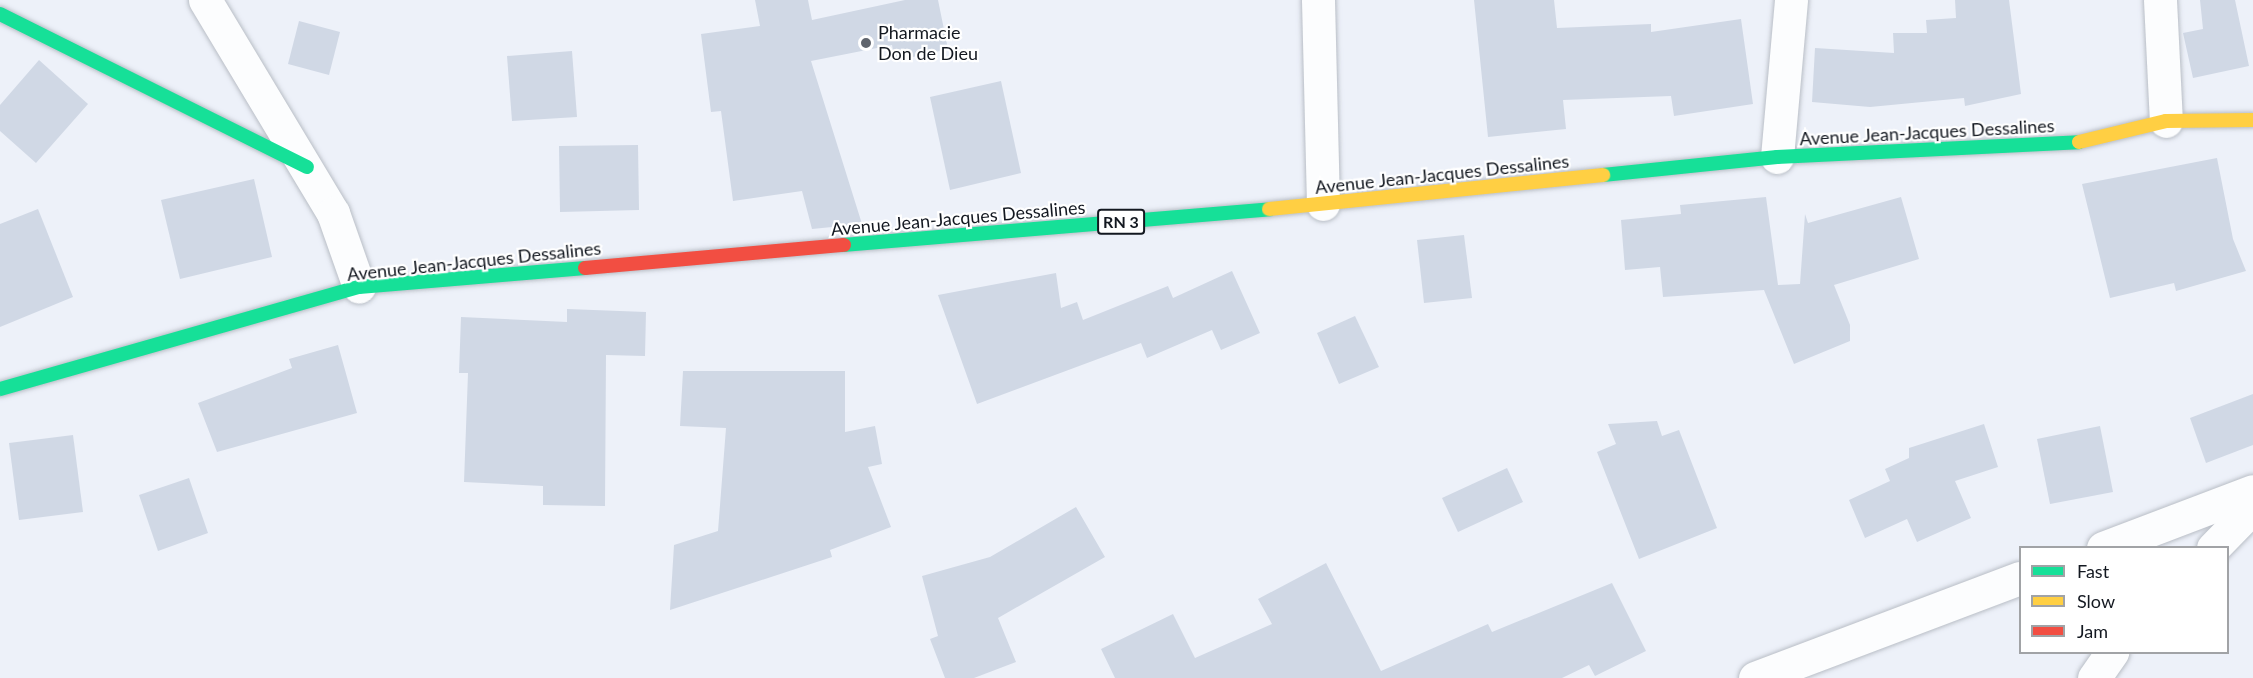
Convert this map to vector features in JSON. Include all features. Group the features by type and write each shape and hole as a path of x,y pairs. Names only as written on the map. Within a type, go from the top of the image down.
{"main road":[{"path":"0,14 307,167"},
{"name":"Avenue Jean-Jacques Dessalines","path":"0,389 359,287 1323,204 1777,158 2082,142 2166,121 2253,120"}],"street":[{"path":"205,0 333,213 359,287"},
{"path":"1318,0 1323,204"},
{"path":"1777,158 1791,0"},
{"path":"2160,0 2166,121"},
{"path":"2108,546 2253,491"},
{"path":"2215,546 2253,507"},
{"path":"1755,678 2019,578"},
{"path":"2094,678 2111,654"}],"building":[{"path":"755,0 808,0 812,20 905,0 938,0 948,49 895,61 892,45 811,61 862,224 812,229 802,191 733,201 721,111 711,112 701,34 760,26"},
{"path":"1474,0 1554,0 1557,28 1651,24 1651,32 1741,19 1753,104 1674,116 1671,96 1563,100 1566,129 1488,137"},
{"path":"1955,0 2009,0 2021,94 1965,106 1964,98 1870,107 1812,102 1815,48 1894,53 1893,33 1927,33 1926,20 1956,18"},
{"path":"2200,0 2235,0 2249,66 2193,78 2183,33 2203,29"},
{"path":"299,21 340,32 329,75 288,64"},
{"path":"572,51 577,117 512,121 507,56"},
{"path":"39,60 88,104 36,163 0,131 0,105"},
{"path":"1001,81 1021,173 950,190 930,97"},
{"path":"638,145 639,210 560,212 559,146"},
{"path":"2217,158 2233,239 2246,271 2176,291 2174,283 2110,298 2082,184"},
{"path":"254,179 272,257 180,279 161,200"},
{"path":"1766,197 1778,285 1800,284 1805,214 1808,223 1901,197 1919,259 1834,285 1850,325 1850,341 1794,364 1764,290 1663,297 1660,267 1625,270 1621,220 1681,214 1680,205"},
{"path":"38,209 73,297 0,327 0,224"},
{"path":"1464,235 1472,298 1424,303 1417,240"},
{"path":"1232,271 1260,333 1221,350 1212,330 1147,358 1141,343 977,404 938,295 1056,273 1061,308 1077,302 1083,320 1168,286 1173,298"},
{"path":"567,309 646,312 645,356 606,355 605,506 543,505 543,486 464,482 468,373 459,373 461,317 567,322"},
{"path":"1355,316 1379,367 1339,384 1317,333"},
{"path":"338,345 357,413 217,452 198,403 292,368 289,359"},
{"path":"683,371 845,371 845,432 875,426 882,464 868,467 891,527 830,550 832,557 670,610 674,545 718,531 726,428 680,426"},
{"path":"2253,394 2253,445 2206,463 2190,418"},
{"path":"1657,421 1662,436 1679,430 1717,528 1639,559 1597,452 1616,444 1608,424"},
{"path":"1984,424 1998,467 1955,481 1971,518 1917,542 1907,519 1865,538 1849,500 1890,481 1885,469 1909,458 1909,448"},
{"path":"2100,426 2113,492 2050,504 2037,439"},
{"path":"73,435 83,512 19,520 9,443"},
{"path":"1507,468 1523,502 1458,532 1442,498"},
{"path":"189,478 208,533 158,551 139,495"},
{"path":"1076,507 1105,557 998,618 1016,662 974,678 945,678 930,639 938,636 922,576 990,557"},
{"path":"1326,563 1381,671 1488,624 1492,632 1612,583 1646,651 1595,676 1589,665 1562,678 1115,678 1101,649 1173,614 1195,658 1272,624 1258,599"}],"traffic: fast":[{"path":"0,14 307,167"},
{"path":"1603,175 1777,157 2079,142"},
{"path":"844,245 1269,209"},
{"path":"0,389 359,287 585,268"}],"traffic: slow":[{"path":"2079,142 2166,121 2253,120"},
{"path":"1269,209 1603,175"}],"traffic: jam":[{"path":"585,268 844,245"}],"place":[{"name":"Pharmacie Don de Dieu","path":"866,43"}]}
